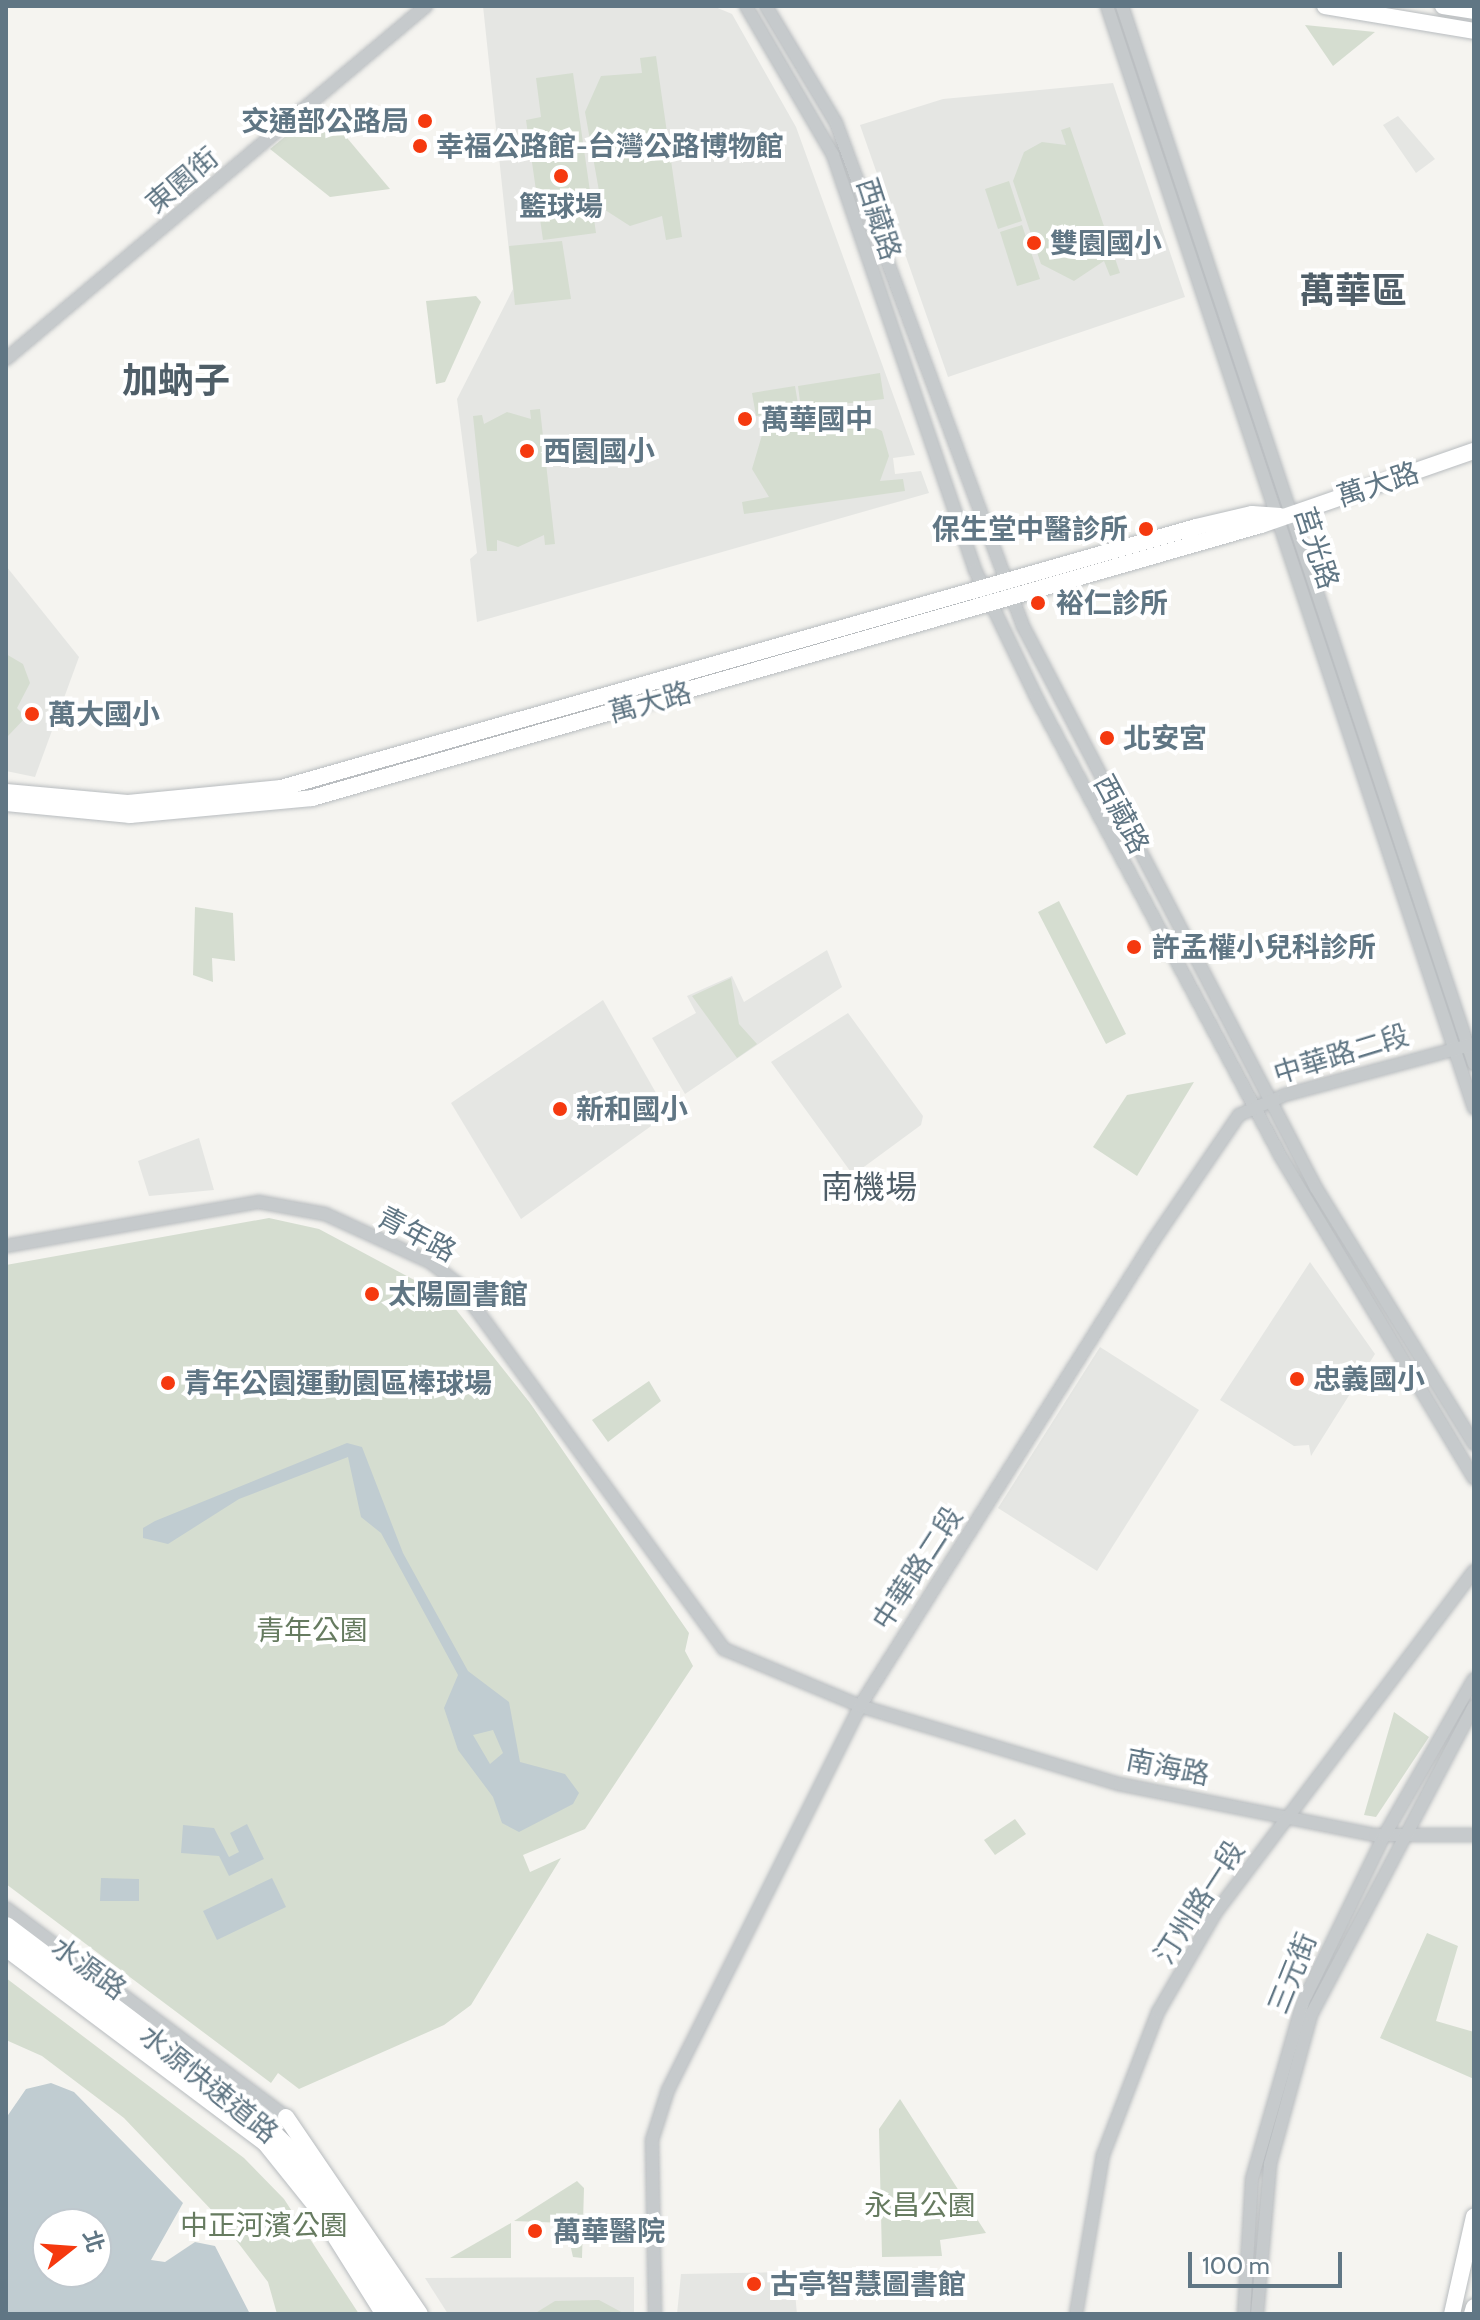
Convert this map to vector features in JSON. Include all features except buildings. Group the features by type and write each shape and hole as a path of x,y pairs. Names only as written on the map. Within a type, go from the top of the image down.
{"highway":[{"name":"水源快速道路","path":"6,1927 246,2108 311,2172 405,2314"},
{"name":"水源快速道路","path":"6,1946 266,2141 314,2198 386,2314"}],"main road":[{"path":"1325,6 1474,31"},
{"path":"1443,6 1474,11"},
{"name":"萬大路","path":"6,803 130,815 312,798 991,606 1287,515 1474,451"},
{"name":"萬大路","path":"6,792 128,803 281,788 1196,527 1252,514 1287,515"},
{"name":"水源路","path":"286,2117 420,2314"},
{"path":"1452,2314 1474,2216"},
{"path":"1472,2314 1474,2307"}],"street":[{"name":"東園街","path":"6,359 426,6"},
{"name":"西藏路","path":"746,6 833,155 991,606 1113,851 1257,1107 1474,1478"},
{"name":"西藏路","path":"766,6 836,123 1004,582 1121,822 1345,1240 1474,1444"},
{"name":"莒光路","path":"1107,6 1287,515"},
{"name":"莒光路","path":"1122,6 1287,515 1474,1064"},
{"name":"莒光路","path":"1466,1044 1474,1108"},
{"name":"中華路二段","path":"655,2314 652,2140 665,2100 860,1706 1208,1157 1233,1122 1271,1099 1466,1044"},
{"name":"青年路","path":"6,1246 197,1210 287,1202 430,1262 457,1283 529,1374 724,1649"},
{"name":"汀州路一段","path":"1076,2314 1091,2200 1153,2023 1216,1912 1474,1571"},
{"name":"南海路","path":"724,1649 860,1706 1119,1784 1384,1836 1474,1835"},
{"name":"三元街","path":"1244,2314 1252,2179 1311,1980 1384,1836 1474,1679"},
{"name":"三元街","path":"1257,2314 1270,2164 1311,2015 1401,1837 1474,1706"},
{"name":"水源路","path":"6,1908 286,2117"}],"shaded area":[{"path":"483,6 713,6 732,14 796,127 915,455 893,458 895,474 921,471 929,493 477,622 470,559 477,553 457,399 513,289"},
{"name":"雙園國小","path":"1113,83 1185,297 948,377 860,125 943,99"},
{"path":"1398,116 1435,159 1416,173 1383,125"},
{"name":"萬大國小","path":"6,566 79,657 35,777 6,771"},
{"name":"新和國小","path":"827,950 842,987 685,1094 652,1038 696,1013 687,996 732,976 744,1002"},
{"name":"新和國小","path":"603,1000 668,1114 521,1219 451,1103"},
{"path":"848,1013 923,1116 921,1125 853,1175 771,1062"},
{"path":"199,1138 214,1190 149,1196 138,1161"},
{"name":"忠義國小","path":"1310,1262 1375,1354 1311,1456 1309,1445 1294,1446 1220,1400"},
{"path":"1100,1347 1199,1410 1097,1571 998,1508"},
{"path":"347,1443 362,1447 403,1553 468,1671 509,1702 520,1762 565,1774 579,1793 573,1804 519,1832 502,1823 493,1797 458,1750 444,1708 458,1675 381,1533 361,1517 348,1457 239,1499 168,1544 143,1538 143,1528","holes":["493,1730 503,1753 490,1764 473,1735"]},
{"path":"247,1824 264,1859 229,1876 219,1856 181,1853 183,1825 214,1828 229,1857 239,1852 230,1833"},
{"path":"101,1878 139,1879 139,1901 100,1901"},
{"path":"272,1878 286,1907 217,1940 203,1911"},
{"path":"51,2083 74,2092 183,2203 151,2260 165,2262 195,2242 215,2246 250,2314 6,2314 6,2118 26,2089"},
{"path":"793,2272 797,2314 677,2314 681,2274"},
{"path":"634,2277 634,2314 448,2314 425,2278"}],"green space":[{"path":"1305,25 1375,32 1333,66"},
{"path":"656,56 682,237 666,240 662,216 630,226 602,208 585,112 601,76 642,73 640,58"},
{"name":"籃球場","path":"573,73 596,233 543,240 526,120 541,117 536,78"},
{"path":"321,107 390,189 330,197 270,149"},
{"path":"1070,127 1120,273 1110,276 1104,261 1074,281 1041,264 1013,181 1024,152 1042,142 1066,145 1061,130"},
{"path":"1009,181 1022,221 998,229 985,189"},
{"path":"1022,225 1040,279 1017,286 1000,232"},
{"name":"籃球場","path":"562,241 571,299 515,305 509,246"},
{"path":"476,296 481,302 445,382 436,384 426,301"},
{"path":"880,373 884,399 801,409 798,386"},
{"path":"795,386 799,410 756,416 752,393"},
{"path":"540,409 555,544 545,545 544,535 518,547 497,540 497,551 487,551 473,416 482,415 484,424 507,412 531,419 530,410"},
{"path":"845,414 882,431 889,456 880,481 903,479 905,491 744,514 742,502 769,497 752,469 762,435 782,423"},
{"path":"6,654 23,664 30,683 17,708 26,717 8,736"},
{"path":"1059,901 1126,1034 1106,1044 1038,912"},
{"path":"195,907 233,913 235,961 212,958 213,982 193,975"},
{"path":"731,978 739,1024 757,1044 737,1058 692,996"},
{"path":"1194,1082 1137,1176 1093,1147 1127,1095"},
{"name":"青年公園","path":"269,1218 319,1229 446,1297 530,1403 689,1633 685,1651 693,1666 585,1829 523,1855 530,1872 561,1858 471,2005 444,2025 299,2089 278,2073 271,2083 6,1884 6,1265"},
{"path":"649,1381 661,1401 608,1442 592,1420"},
{"path":"1394,1712 1429,1737 1376,1817 1364,1815"},
{"path":"1015,1819 1026,1834 995,1855 984,1840"},
{"path":"1427,1933 1458,1946 1436,2021 1474,2032 1474,2079 1380,2038"},
{"name":"中正河濱公園","path":"6,1978 244,2158 284,2199 359,2314 277,2314 268,2282 220,2219 124,2118 42,2056 6,2040"},
{"name":"永昌公園","path":"900,2099 986,2233 940,2240 942,2256 882,2257 879,2129"},
{"path":"577,2181 584,2188 582,2258 573,2257 565,2223 514,2221"},
{"path":"511,2223 511,2258 450,2258"},
{"path":"599,2300 625,2314 534,2314 555,2301"}],"place":[{"name":"交通部公路局","path":"425,121"},
{"name":"幸福公路館-台灣公路博物館","path":"420,146"},
{"name":"籃球場","path":"561,176"},
{"name":"雙園國小","path":"1034,243"},
{"name":"萬華國中","path":"745,419"},
{"name":"西園國小","path":"527,451"},
{"name":"保生堂中醫診所","path":"1146,529"},
{"name":"裕仁診所","path":"1038,603"},
{"name":"萬大國小","path":"32,714"},
{"name":"北安宮","path":"1107,738"},
{"name":"許孟權小兒科診所","path":"1134,947"},
{"name":"新和國小","path":"560,1109"},
{"name":"太陽圖書館","path":"372,1294"},
{"name":"忠義國小","path":"1297,1379"},
{"name":"青年公園運動園區棒球場","path":"168,1383"},
{"name":"萬華醫院","path":"535,2231"},
{"name":"古亭智慧圖書館","path":"754,2284"}],"district":[{"name":"萬華區","path":"1353,291"},
{"name":"加蚋子","path":"176,381"},
{"name":"南機場","path":"869,1187"}]}
